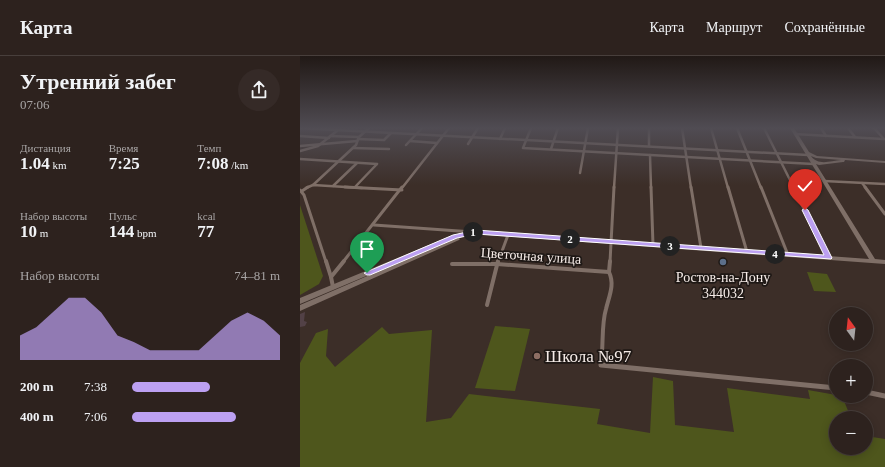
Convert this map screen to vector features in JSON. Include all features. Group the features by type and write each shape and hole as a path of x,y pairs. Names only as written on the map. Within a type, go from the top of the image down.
{"main road":[{"path":"804,147 816,163 824,181 873,261"},
{"path":"808,153 823,161 816,163"},
{"path":"817,158 885,162"},
{"path":"816,163 817,158"},
{"path":"816,163 851,160"},
{"path":"451,238 454,232 452,230"},
{"path":"300,308 451,238 476,232 885,262"},
{"path":"300,301 466,236 494,234"}],"street":[{"path":"300,151 312,147"},
{"path":"331,277 402,190 433,147"},
{"path":"523,147 750,161 816,163"},
{"path":"580,173 583,147"},
{"path":"617,147 609,272 612,279 610,300 606,309 601,364 829,387"},
{"path":"670,147 746,152 808,153"},
{"path":"744,147 788,255"},
{"path":"773,147 829,258"},
{"path":"313,185 337,161 353,148 389,149"},
{"path":"685,148 701,248"},
{"path":"718,150 746,252"},
{"path":"650,155 653,245"},
{"path":"300,159 377,164 355,187"},
{"path":"333,186 357,162"},
{"path":"824,181 885,184"},
{"path":"862,183 885,214"},
{"path":"333,287 331,277 301,191 313,185 402,190"},
{"path":"374,225 476,232"},
{"path":"486,305 497,264 508,235"},
{"name":"Цветочная улица","path":"452,264 497,264 609,272"},
{"path":"873,393 885,396"}],"green space":[{"path":"300,205 323,276 319,284 300,295"},
{"path":"807,272 827,274 836,292 814,291"},
{"path":"495,326 530,329 515,391 475,388"},
{"path":"382,327 389,334 432,330 426,422 451,418 469,394 600,409 597,424 650,433 653,377 673,381 675,425 734,432 727,388 810,399 808,390 829,394 829,403 845,403 848,411 829,411 829,455 873,455 873,437 885,439 885,467 300,467 300,363 316,333 328,329 326,356 335,367"}],"building":[{"path":"305,312 304,321 307,322 305,326 300,327 300,314"}],"place":[{"name":"Ростов-на-Дону 344032","path":"723,262"},
{"name":"Школа №97","path":"537,356"}],"route":[{"path":"367,273 456,236 472,232 829,258 805,210"}]}
